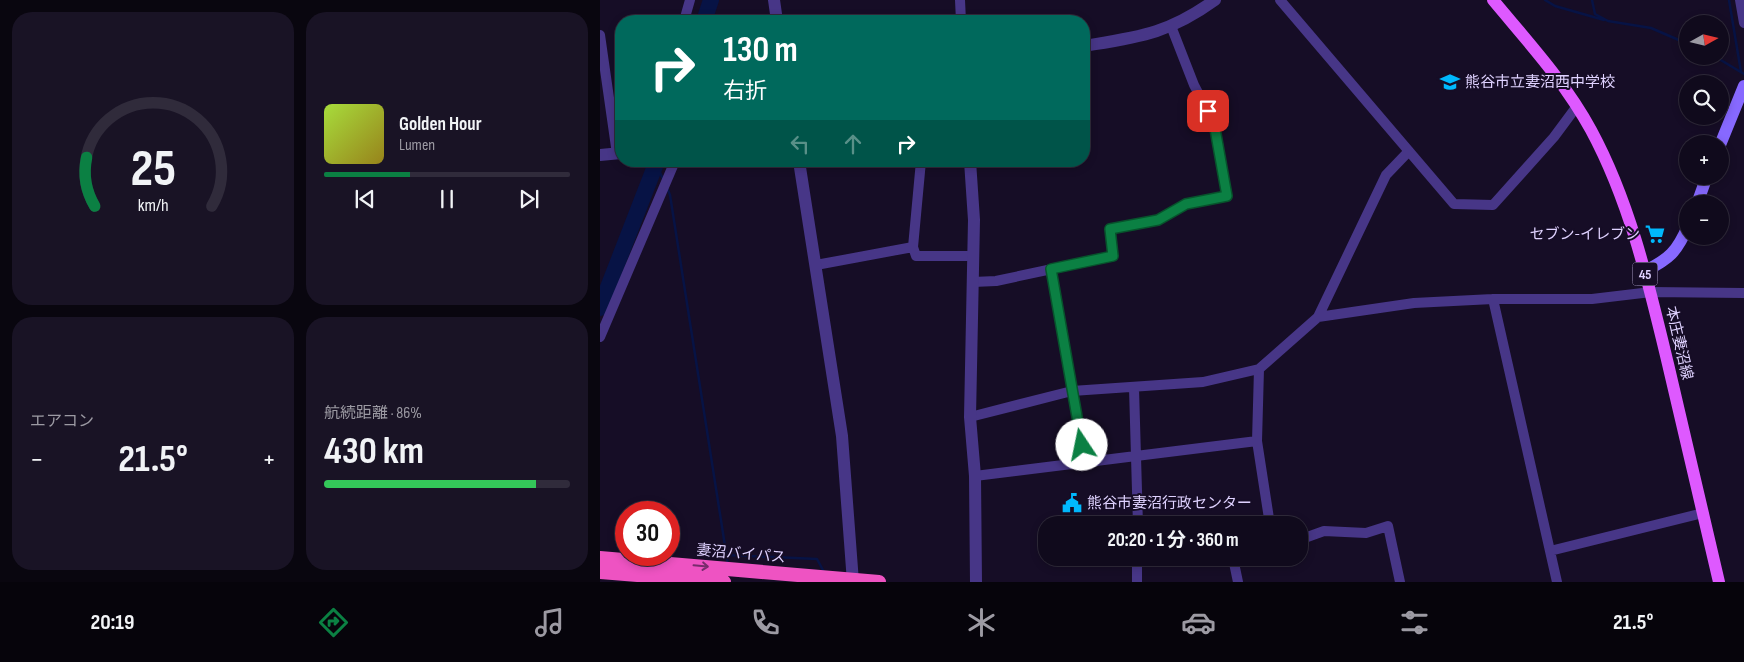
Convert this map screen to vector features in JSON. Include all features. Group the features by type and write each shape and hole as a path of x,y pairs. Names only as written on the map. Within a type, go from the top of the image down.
{"highway":[{"name":"妻沼バイパス","path":"600,558 879,582"},
{"name":"妻沼バイパス","path":"600,572 724,582"}],"main road":[{"name":"本庄妻沼線","path":"1493,0 1548,66 1576,106 1592,131 1616,188 1651,292 1718,582"},
{"path":"1724,135 1744,86"},
{"path":"1644,271 1662,263 1673,254 1679,243"}],"street":[{"path":"686,15 690,0"},
{"path":"774,0 776,15"},
{"path":"960,0 961,15"},
{"path":"1090,45 1146,36 1172,26 1215,0"},
{"path":"1280,0 1454,204 1493,205 1554,137 1576,106"},
{"path":"1740,0 1744,23"},
{"path":"973,282 996,281 1113,256 1110,229 1158,220 1186,204 1227,196 1214,123 1194,85 1172,26"},
{"path":"600,35 615,128"},
{"path":"970,417 1072,391 1203,382 1259,369 1318,317 1386,175 1409,151"},
{"path":"600,155 615,153"},
{"path":"600,337 672,167"},
{"path":"800,167 842,436 852,581"},
{"path":"921,167 913,247 916,256 974,256"},
{"path":"970,167 974,256 970,417 975,476 976,582"},
{"path":"816,265 913,247"},
{"path":"1051,269 1085,463"},
{"path":"1318,317 1414,303 1493,298 1592,299 1651,292 1744,293"},
{"path":"1493,298 1557,582"},
{"path":"1259,369 1257,441 1269,516"},
{"path":"1134,388 1134,456 1137,516"},
{"path":"975,476 1257,441"},
{"path":"1550,551 1703,513"},
{"path":"1308,537 1324,531 1366,533 1388,526 1400,582"},
{"path":"1137,566 1137,582"},
{"path":"1235,566 1238,582"},
{"path":"600,572 605,582"}],"waterway":[{"path":"706,15 711,0"},
{"path":"1545,0 1555,6 1604,20"},
{"path":"1592,0 1595,14 1608,21 1651,28 1679,40"},
{"path":"1729,0 1741,72"},
{"path":"1729,65 1744,74"},
{"path":"600,308 655,167"},
{"path":"657,167 663,179"},
{"path":"667,188 670,195 728,565"},
{"path":"726,555 817,559 824,572"}],"place":[{"name":"熊谷市立妻沼西中学校","path":"1450,82"},
{"name":"セブン-イレブン","path":"1655,234"},
{"name":"熊谷市妻沼行政センター","path":"1072,503"}],"route":[{"path":"1082,445 1051,269 1113,256 1110,229 1158,220 1186,204 1227,196 1214,123 1208,111"}]}
